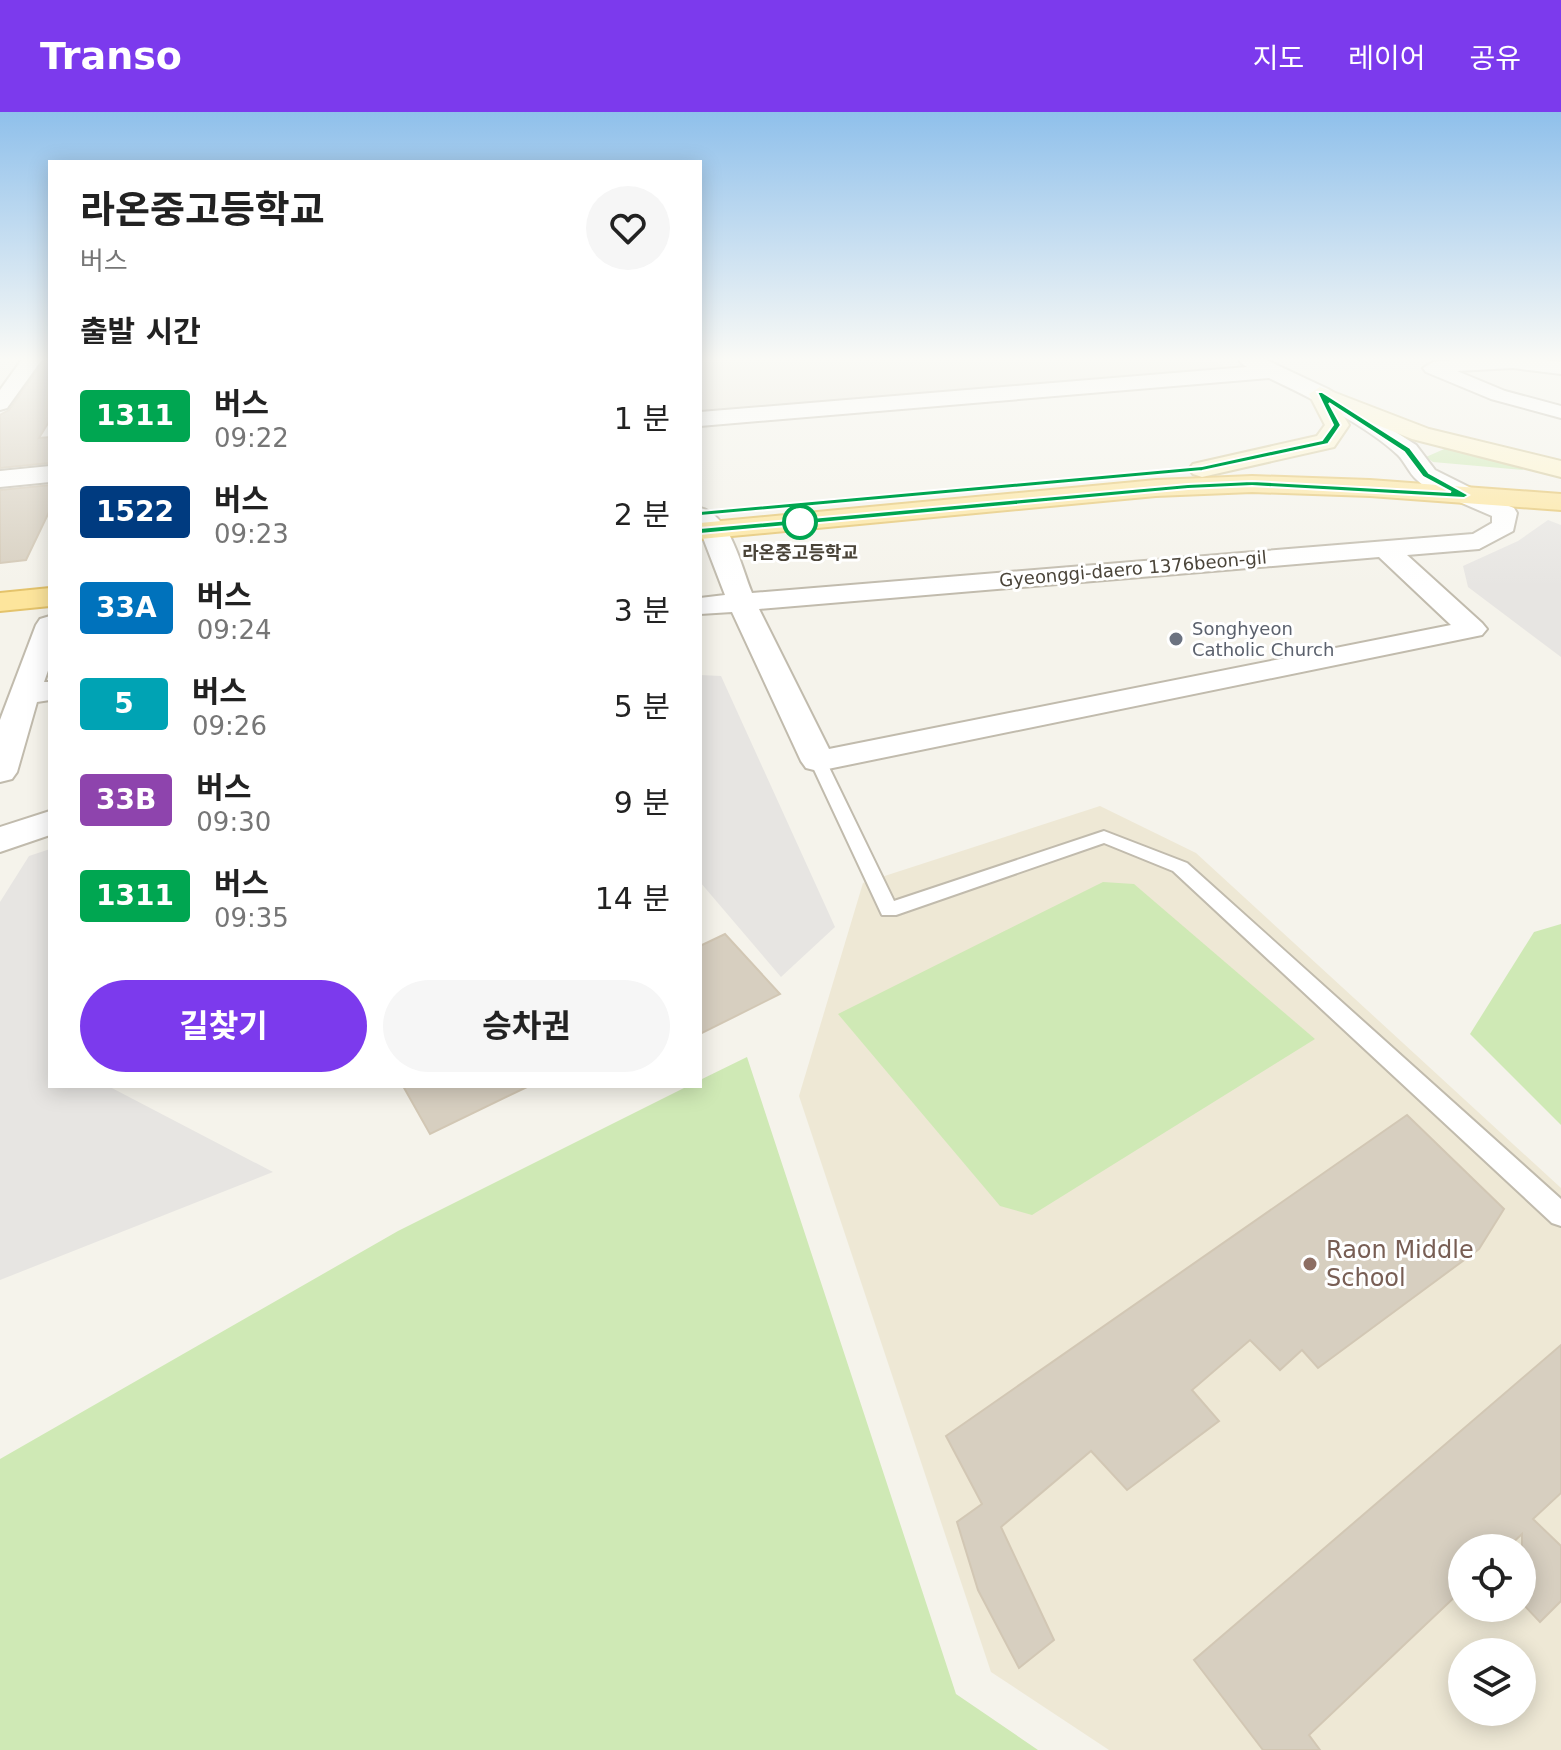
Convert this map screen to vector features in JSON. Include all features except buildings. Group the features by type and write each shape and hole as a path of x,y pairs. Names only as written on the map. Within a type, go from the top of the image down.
{"main road":[{"path":"1202,469 1325,442 1330,434"},
{"path":"1423,434 1561,469"},
{"path":"703,523 1202,469 1307,467 1561,484"},
{"path":"703,523 1188,486 1252,484 1561,502"},
{"path":"0,585 48,580"},
{"path":"0,602 48,597"}],"street":[{"path":"1383,434 1407,450 1426,475 1464,495"},
{"path":"0,479 48,474"},
{"name":"Gyeonggi-daero 1376beon-gil","path":"702,606 1479,541 1504,526 1505,513 1464,495"},
{"path":"703,523 818,761 1472,629 1383,547"},
{"path":"0,772 37,693 48,635"},
{"path":"0,840 48,823"}],"lane":[{"path":"818,761 889,910 1104,837 1180,867 1561,1215"}],"shaded area":[{"path":"1548,520 1561,525 1561,657 1468,587 1463,566 1518,541"},
{"path":"702,675 721,676 835,927 781,977 702,884"},
{"path":"1100,806 1196,853 1561,1188 1561,1750 1109,1750 991,1672 799,1096 863,883"},
{"path":"48,850 48,1088 112,1088 273,1172 0,1280 0,902 29,856"}],"green space":[{"path":"1451,446 1521,466 1523,470 1433,462 1426,457"},
{"path":"1103,882 1134,884 1315,1039 1032,1215 1000,1206 838,1014"},
{"path":"1561,924 1561,1125 1470,1034 1534,932"},
{"path":"747,1057 956,1694 1038,1750 0,1750 0,1459 398,1231 684,1088 702,1088 702,1079"}],"bus line":[{"name":"1311","path":"702,513 1202,469 1209,465 1280,454 1325,442 1330,434"},
{"name":"1311","path":"702,531 1188,486 1252,484 1464,495 1426,475 1407,450 1384,434"}],"place":[{"name":"라온중고등학교","path":"800,522"},
{"name":"Songhyeon Catholic Church","path":"1176,639"},
{"name":"Raon Middle School","path":"1310,1264"}]}
